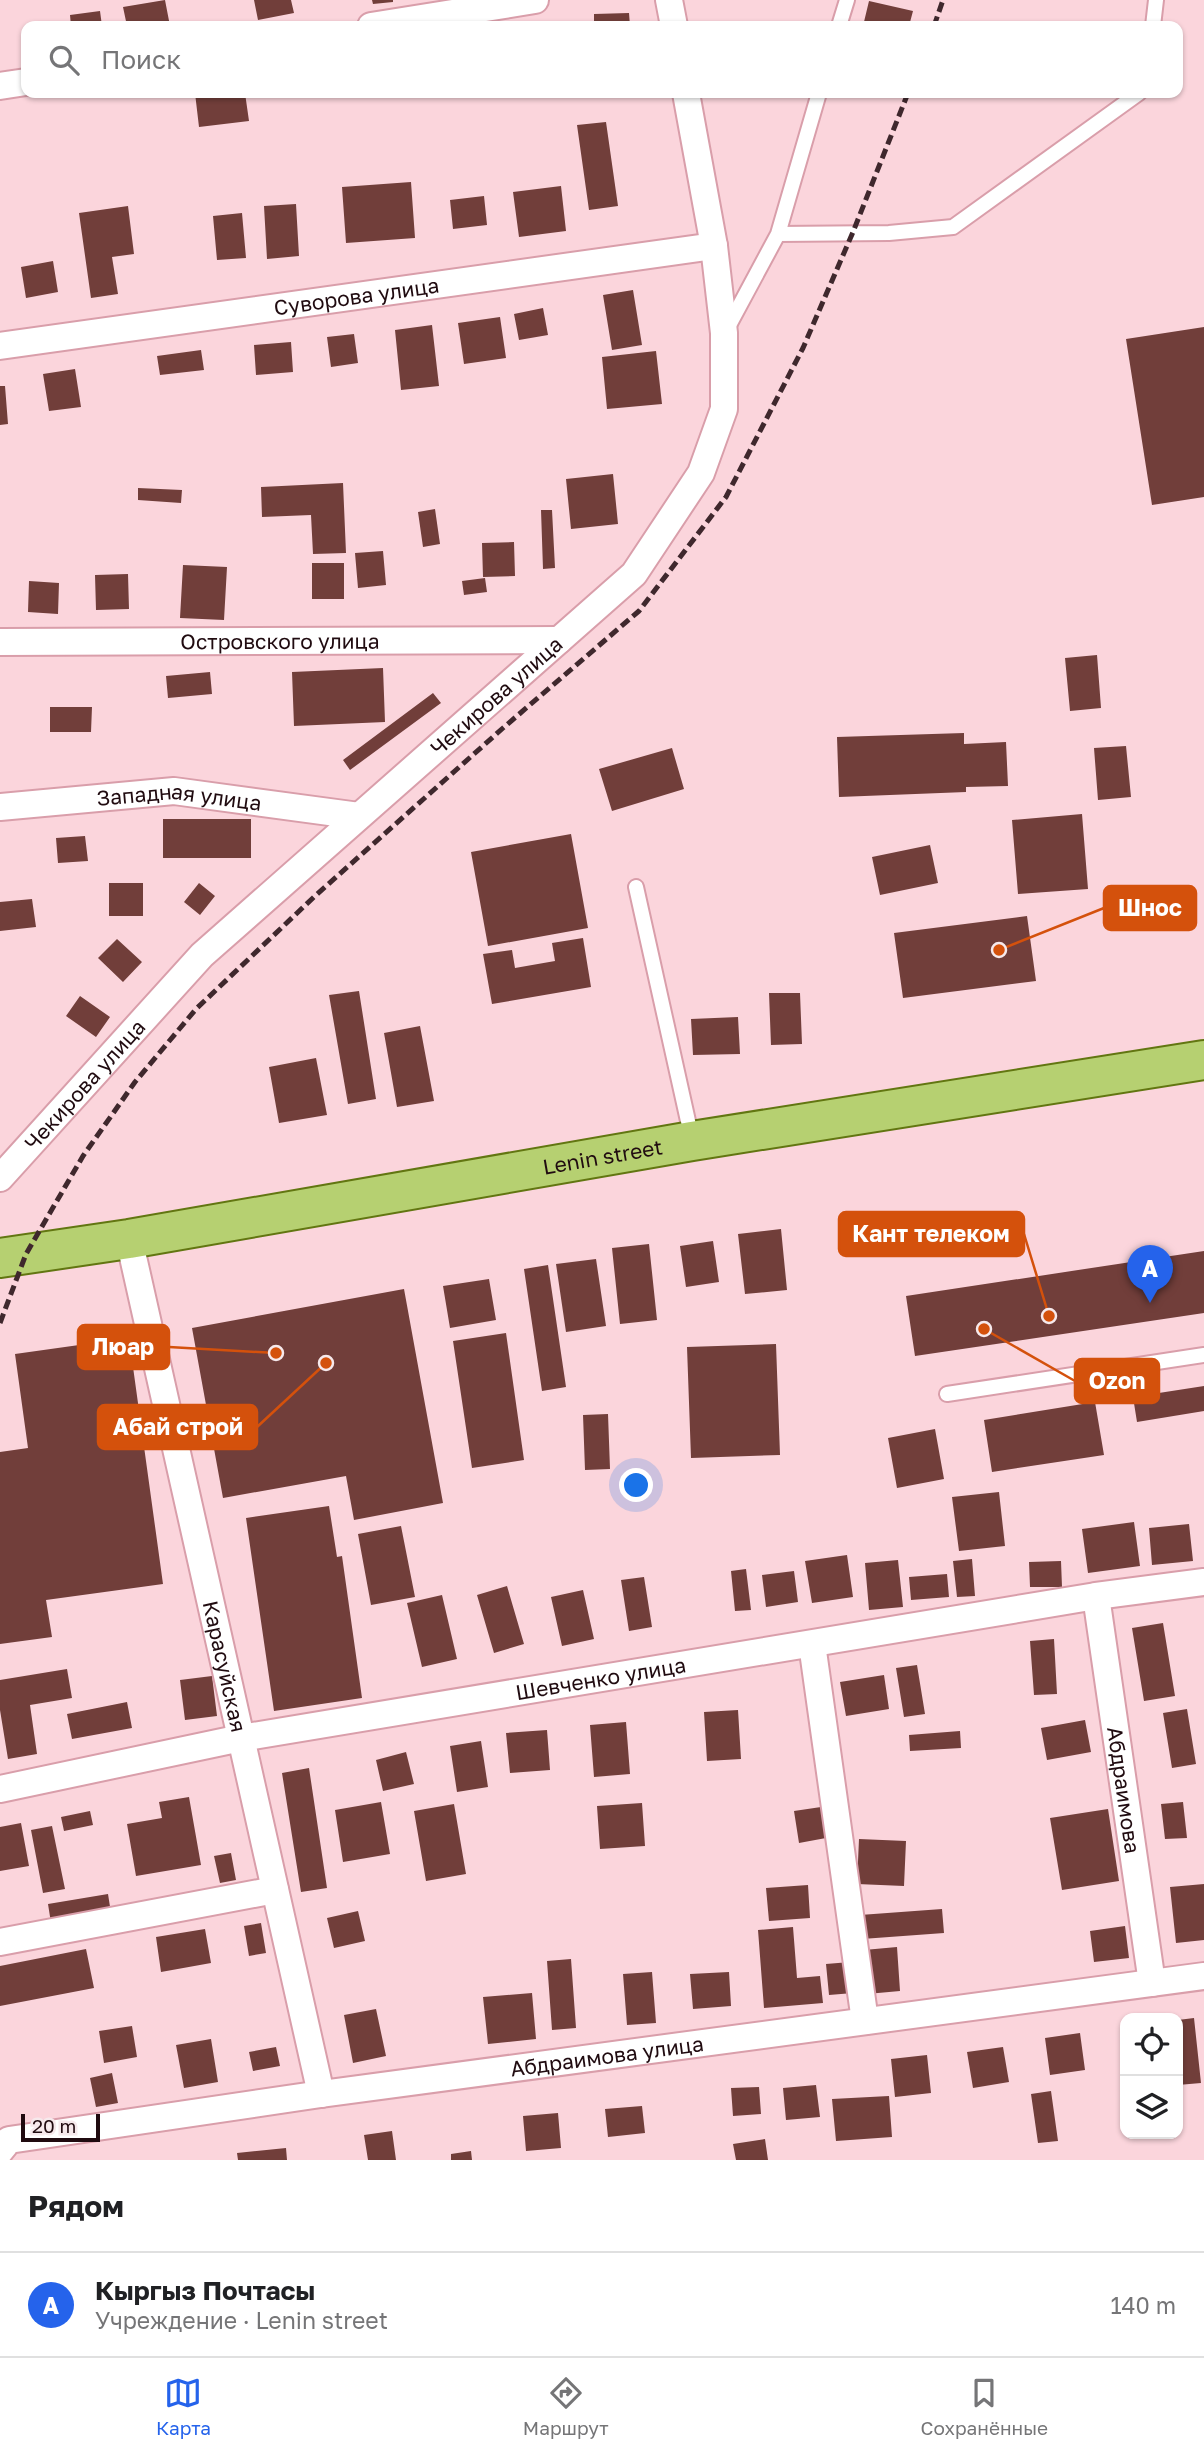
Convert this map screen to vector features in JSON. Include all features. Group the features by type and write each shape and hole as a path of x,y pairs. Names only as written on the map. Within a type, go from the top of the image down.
{"main road":[{"name":"Lenin street","path":"0,1258 129,1239 692,1141 1204,1060"}],"street":[{"path":"403,21 535,0"},
{"path":"669,0 673,21"},
{"path":"0,86 21,83"},
{"name":"Чекирова улица","path":"0,1178 202,955 634,574 701,473 724,409 724,333 714,246 687,98"},
{"name":"Суворова улица","path":"0,346 714,246"},
{"name":"Островского улица","path":"0,642 559,640"},
{"name":"Западная улица","path":"0,807 174,790 359,816"},
{"name":"Карасуйская","path":"129,1239 321,2094"},
{"name":"Шевченко улица","path":"0,1789 241,1738 1096,1596 1204,1582"},
{"name":"Абдраимова","path":"1096,1596 1152,1983"},
{"path":"812,1644 864,2021"},
{"path":"0,1942 275,1890"},
{"name":"Абдраимова улица","path":"5,2145 321,2094 1204,1976"}],"lane":[{"path":"841,21 847,0"},
{"path":"1154,21 1156,0"},
{"path":"724,333 778,234 819,98"},
{"path":"778,234 889,233 953,227 1132,98"},
{"path":"636,887 692,1141"},
{"path":"947,1394 1204,1355"}],"building":[{"path":"165,0 169,21 126,21 123,7"},
{"path":"254,0 291,0 294,13 258,20"},
{"path":"372,0 393,0 393,2 373,4"},
{"path":"869,1 913,11 910,21 864,21"},
{"path":"100,11 101,21 71,21 70,15"},
{"path":"629,13 630,21 594,21 594,14"},
{"path":"196,98 246,98 249,121 199,127"},
{"path":"606,122 618,206 589,210 577,125"},
{"path":"411,182 415,238 346,243 342,187"},
{"path":"561,186 566,231 519,237 513,192"},
{"path":"484,196 487,225 453,229 450,200"},
{"path":"296,204 299,256 267,259 264,206"},
{"path":"128,206 134,254 112,257 118,294 91,298 79,213"},
{"path":"242,213 246,258 217,260 213,216"},
{"path":"53,261 58,292 26,298 21,267"},
{"path":"633,290 642,345 612,350 603,295"},
{"path":"543,308 548,335 519,340 514,314"},
{"path":"500,317 506,358 464,364 458,323"},
{"path":"432,325 439,386 401,390 395,330"},
{"path":"1204,327 1204,497 1152,505 1126,339"},
{"path":"354,334 358,363 331,367 327,337"},
{"path":"291,342 293,372 256,375 254,345"},
{"path":"201,350 204,370 160,375 157,356"},
{"path":"656,351 662,404 607,409 602,357"},
{"path":"75,369 81,407 49,411 43,374"},
{"path":"0,386 5,386 8,424 0,425"},
{"path":"613,474 618,524 571,529 566,479"},
{"path":"343,483 346,553 313,554 311,515 262,517 261,487"},
{"path":"138,488 182,490 181,503 138,500"},
{"path":"435,509 440,544 423,547 418,512"},
{"path":"541,510 552,510 555,568 543,569"},
{"path":"514,542 515,576 483,577 482,543"},
{"path":"383,551 386,585 358,588 355,553"},
{"path":"312,563 344,563 344,599 312,599"},
{"path":"183,565 227,567 224,620 180,618"},
{"path":"128,574 129,609 96,610 95,575"},
{"path":"485,578 487,592 464,595 462,581"},
{"path":"29,581 59,583 58,614 28,612"},
{"path":"1097,655 1101,708 1070,711 1065,658"},
{"path":"383,668 385,722 294,726 292,672"},
{"path":"210,672 212,694 168,698 166,676"},
{"path":"433,693 441,703 350,770 343,760"},
{"path":"50,707 92,707 91,732 50,732"},
{"path":"964,733 964,744 1006,742 1008,786 966,787 966,792 839,797 837,737"},
{"path":"1126,746 1131,797 1098,800 1094,748"},
{"path":"672,748 684,789 612,811 599,769"},
{"path":"1082,814 1088,889 1018,894 1012,820"},
{"path":"163,819 251,819 251,858 163,858"},
{"path":"571,834 588,928 488,946 471,852"},
{"path":"85,836 88,861 58,863 56,838"},
{"path":"930,845 938,883 880,895 872,857"},
{"path":"109,883 143,883 143,916 109,916"},
{"path":"199,883 215,896 200,915 184,902"},
{"path":"32,899 36,927 0,931 0,902"},
{"path":"1027,916 1036,981 903,998 894,933"},
{"path":"583,938 591,987 492,1004 483,954 512,950 515,968 555,961 552,943"},
{"path":"117,939 142,962 123,982 98,958"},
{"path":"359,991 376,1099 348,1104 329,995"},
{"path":"769,993 800,993 802,1044 771,1045"},
{"path":"80,996 110,1017 96,1037 66,1016"},
{"path":"738,1017 740,1054 693,1055 691,1019"},
{"path":"420,1026 434,1101 397,1107 384,1033"},
{"path":"316,1058 327,1115 279,1123 269,1067"},
{"path":"781,1229 787,1290 745,1294 738,1234"},
{"path":"713,1241 719,1282 686,1287 680,1246"},
{"path":"649,1244 657,1320 620,1324 612,1248"},
{"path":"1204,1251 1204,1313 915,1356 906,1296"},
{"path":"596,1259 606,1326 566,1332 556,1264"},
{"path":"548,1265 566,1387 542,1391 524,1269"},
{"path":"489,1279 496,1320 450,1328 443,1286"},
{"path":"404,1289 443,1503 354,1520 346,1476 223,1498 192,1328"},
{"path":"506,1333 524,1460 472,1468 453,1341"},
{"path":"129,1338 163,1584 46,1600 52,1637 0,1644 0,1452 28,1448 15,1354"},
{"path":"776,1344 780,1455 691,1458 687,1347"},
{"path":"1204,1386 1204,1411 1137,1422 1133,1397"},
{"path":"1095,1402 1104,1455 992,1472 984,1420"},
{"path":"608,1414 610,1469 585,1470 583,1415"},
{"path":"935,1429 944,1479 897,1488 888,1438"},
{"path":"999,1492 1005,1546 959,1551 952,1497"},
{"path":"329,1506 337,1557 342,1556 362,1698 274,1711 246,1518"},
{"path":"1134,1522 1140,1566 1088,1573 1082,1529"},
{"path":"1189,1524 1193,1561 1152,1565 1149,1528"},
{"path":"401,1526 415,1597 371,1605 358,1534"},
{"path":"847,1555 853,1597 812,1603 805,1561"},
{"path":"972,1559 975,1596 957,1597 953,1561"},
{"path":"898,1560 903,1607 869,1610 865,1563"},
{"path":"1061,1561 1062,1587 1030,1587 1029,1562"},
{"path":"746,1569 751,1610 735,1611 731,1571"},
{"path":"794,1571 798,1602 766,1607 762,1575"},
{"path":"947,1574 949,1597 911,1600 909,1577"},
{"path":"644,1577 652,1627 629,1631 621,1580"},
{"path":"507,1586 524,1644 494,1653 477,1595"},
{"path":"583,1590 594,1639 562,1646 551,1597"},
{"path":"442,1595 457,1659 422,1667 407,1603"},
{"path":"1163,1623 1175,1696 1144,1701 1132,1628"},
{"path":"1054,1639 1057,1694 1034,1695 1030,1641"},
{"path":"917,1665 925,1714 904,1717 896,1668"},
{"path":"67,1669 72,1698 30,1705 37,1754 8,1759 0,1710 0,1680"},
{"path":"884,1675 889,1709 846,1716 840,1682"},
{"path":"212,1676 217,1716 185,1720 180,1680"},
{"path":"127,1702 132,1728 72,1739 67,1714"},
{"path":"1187,1709 1196,1764 1172,1768 1163,1713"},
{"path":"738,1710 741,1759 707,1761 704,1712"},
{"path":"1085,1720 1091,1752 1047,1760 1041,1728"},
{"path":"626,1722 630,1774 594,1777 590,1725"},
{"path":"547,1730 550,1770 510,1773 506,1733"},
{"path":"960,1731 961,1748 910,1751 909,1735"},
{"path":"481,1741 488,1787 457,1792 450,1746"},
{"path":"406,1752 414,1784 383,1791 376,1760"},
{"path":"309,1768 327,1888 301,1892 282,1773"},
{"path":"189,1797 201,1865 136,1876 127,1824 162,1818 159,1802"},
{"path":"381,1802 390,1854 343,1862 335,1810"},
{"path":"1183,1802 1187,1838 1165,1839 1161,1804"},
{"path":"642,1803 645,1846 600,1849 597,1806"},
{"path":"454,1804 466,1874 426,1881 414,1811"},
{"path":"821,1807 826,1838 799,1843 794,1811"},
{"path":"1108,1809 1119,1881 1062,1890 1050,1818"},
{"path":"90,1811 93,1825 64,1831 61,1817"},
{"path":"21,1823 29,1866 0,1871 0,1827"},
{"path":"52,1826 65,1889 43,1893 31,1830"},
{"path":"859,1839 906,1841 904,1886 857,1884"},
{"path":"231,1853 236,1880 220,1883 214,1856"},
{"path":"1204,1884 1204,1940 1176,1943 1170,1887"},
{"path":"808,1885 810,1918 769,1921 766,1888"},
{"path":"108,1894 111,1913 51,1923 48,1904"},
{"path":"942,1909 944,1933 862,1939 860,1915"},
{"path":"358,1911 365,1941 334,1948 327,1918"},
{"path":"261,1923 266,1953 249,1956 244,1926"},
{"path":"1125,1926 1129,1958 1094,1962 1090,1931"},
{"path":"793,1927 797,1978 820,1976 823,2003 764,2008 758,1930"},
{"path":"205,1929 211,1963 161,1972 156,1937"},
{"path":"897,1947 900,1991 867,1994 864,1950"},
{"path":"86,1949 94,1988 0,2006 0,1966"},
{"path":"571,1959 576,2028 552,2030 547,1961"},
{"path":"850,1962 853,1993 829,1995 826,1964"},
{"path":"652,1972 656,2023 627,2025 623,1974"},
{"path":"729,1972 731,2006 693,2009 690,1974"},
{"path":"532,1993 536,2039 488,2044 483,1997"},
{"path":"376,2009 386,2056 353,2063 344,2015"},
{"path":"1194,2018 1201,2083 1183,2085 1183,2019"},
{"path":"132,2026 137,2057 104,2063 99,2031"},
{"path":"1080,2033 1085,2070 1050,2075 1045,2038"},
{"path":"211,2039 218,2082 184,2088 176,2045"},
{"path":"276,2047 280,2066 253,2071 249,2052"},
{"path":"1003,2047 1009,2082 973,2088 967,2052"},
{"path":"927,2055 931,2093 895,2097 891,2059"},
{"path":"112,2073 118,2103 96,2107 90,2078"},
{"path":"816,2085 820,2117 786,2120 783,2088"},
{"path":"759,2087 761,2114 733,2116 731,2088"},
{"path":"1051,2091 1058,2141 1038,2143 1031,2094"},
{"path":"889,2096 892,2137 836,2141 832,2099"},
{"path":"642,2106 645,2133 608,2137 605,2109"},
{"path":"558,2113 561,2148 526,2151 523,2116"},
{"path":"392,2131 396,2160 368,2160 364,2135"},
{"path":"765,2139 768,2160 736,2160 733,2144"},
{"path":"286,2148 287,2160 238,2160 237,2153"},
{"path":"471,2151 472,2160 451,2160 451,2154"}],"railway":[{"path":"936,21 943,0"},
{"path":"0,1323 26,1254 83,1156 135,1082 196,1009 315,896 639,611 726,497 803,348 906,98"}],"place":[{"name":"Шнос","path":"999,950"},
{"name":"Кыргыз Почтасы","path":"1150,1303"},
{"name":"Кант телеком","path":"1049,1316"},
{"name":"Ozon","path":"984,1329"},
{"name":"Люар","path":"276,1353"},
{"name":"Абай строй","path":"326,1363"}]}
